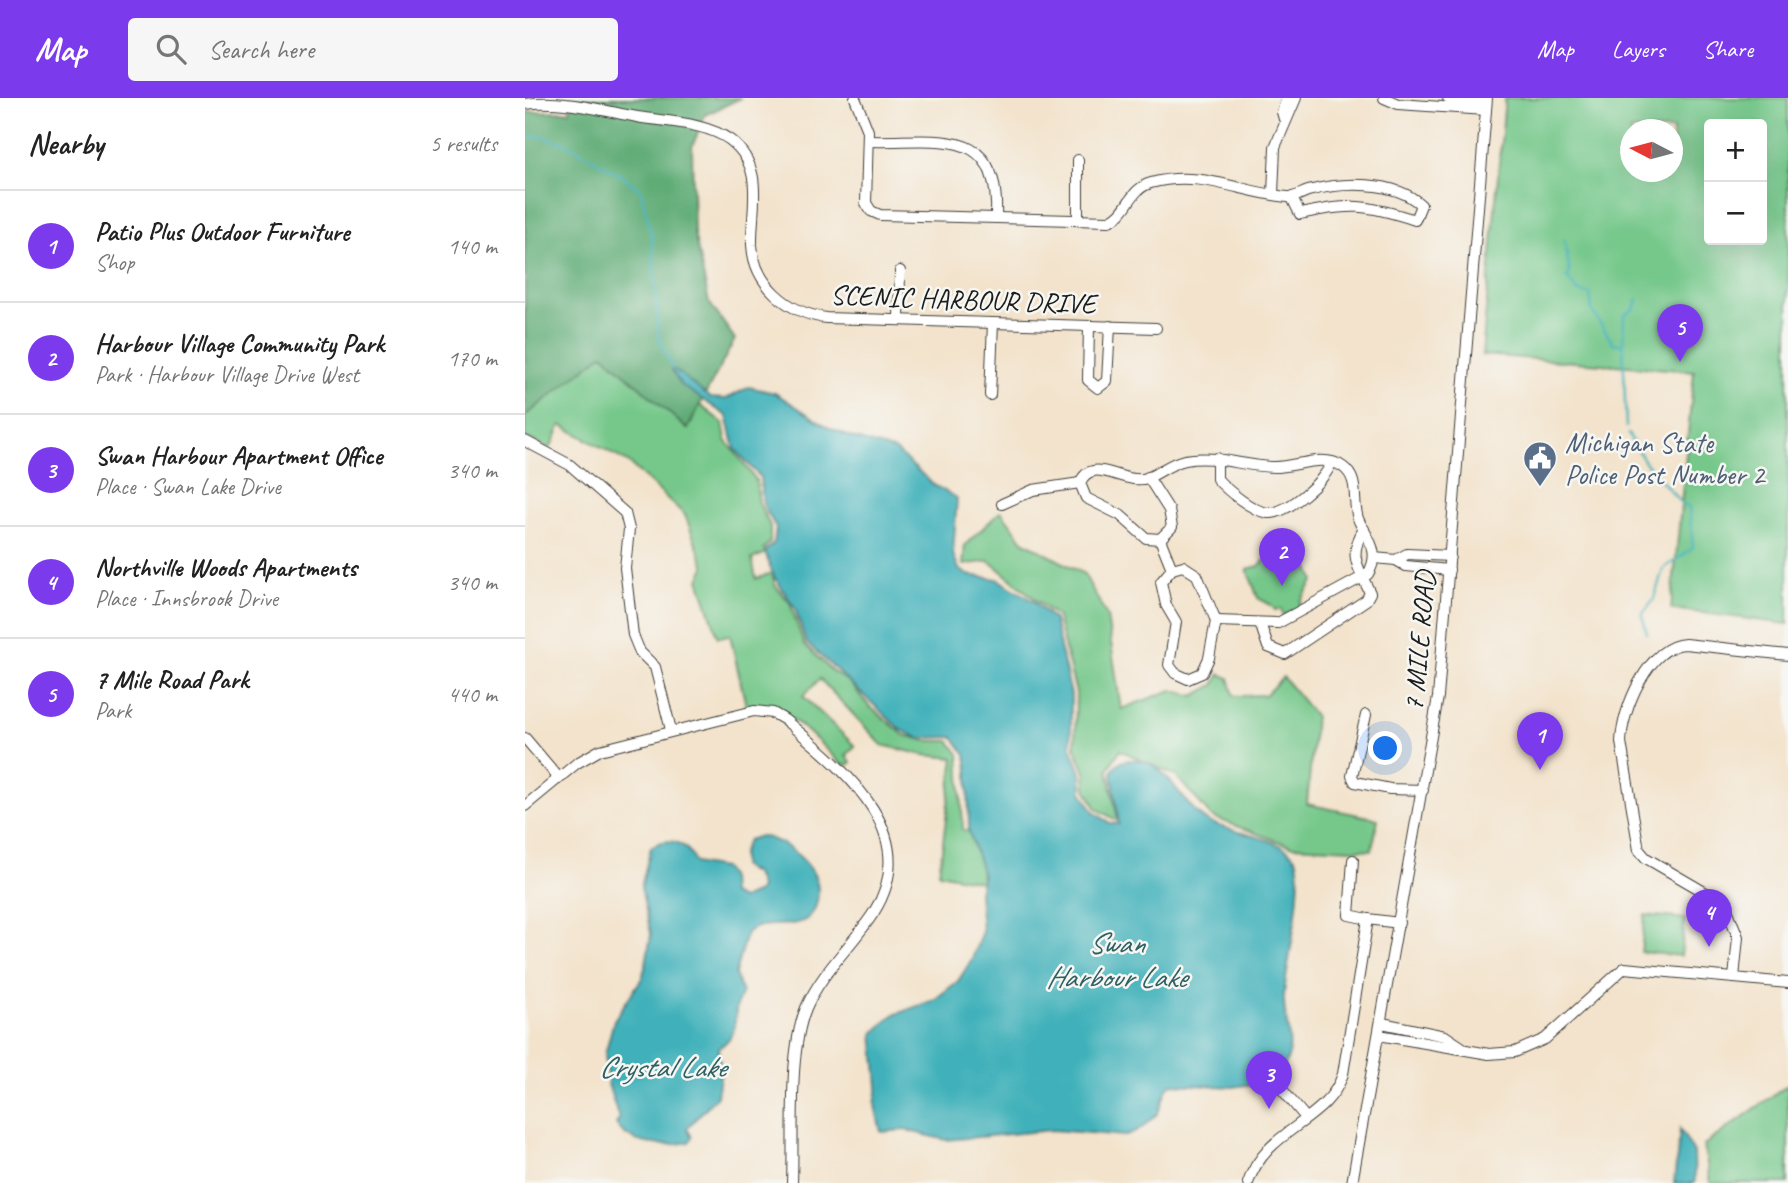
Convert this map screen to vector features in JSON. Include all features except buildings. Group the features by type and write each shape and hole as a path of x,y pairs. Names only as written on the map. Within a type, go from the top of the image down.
{"street":[{"path":"855,98 866,121 869,141 865,199 873,212 1113,220 1122,214 1137,190 1163,180 1200,178 1292,198 1327,188 1363,186 1399,191 1421,205 1415,220 1359,205 1342,205 1300,214 1292,198"},
{"path":"1273,194 1275,147 1284,120 1282,112 1287,98"},
{"path":"1284,120 1291,115 1296,98"},
{"path":"1384,98 1398,104 1486,103"},
{"path":"1448,98 1486,103"},
{"name":"7 MILE ROAD","path":"1352,1183 1438,697 1486,103"},
{"name":"SCENIC HARBOUR DRIVE","path":"525,104 573,105 705,128 726,138 741,151 752,171 756,195 753,254 761,274 775,294 792,308 814,317 1156,328"},
{"path":"869,141 958,143 975,149 985,159 991,173 996,194 996,218"},
{"path":"1078,160 1078,220"},
{"path":"899,320 900,271"},
{"path":"990,395 993,323"},
{"path":"1089,326 1088,380 1098,388 1107,381 1110,326"},
{"path":"525,441 569,465 625,513 629,529 625,568 633,635 640,652 655,667 671,730"},
{"path":"1217,458 1217,479 1267,513 1278,512 1321,482 1331,463"},
{"path":"1002,504 1033,490 1080,483 1087,473 1095,469 1128,480 1149,477 1184,460 1217,458 1273,467 1313,461 1341,465 1352,480 1357,515 1372,542 1374,558 1367,574 1294,617 1278,623 1216,621"},
{"path":"1080,483 1086,498 1121,515 1146,538 1160,539 1172,527 1169,510 1149,477"},
{"path":"1260,623 1268,647 1285,654 1366,600 1370,593 1361,579 1354,555 1354,547 1364,529"},
{"path":"1160,539 1172,569"},
{"path":"1396,560 1407,554 1450,556"},
{"path":"1374,558 1396,560 1406,566 1449,570"},
{"path":"1183,566 1197,575 1216,621 1209,658 1202,673 1188,679 1175,673 1168,665 1176,622 1166,606 1161,582 1172,569 1183,566"},
{"path":"1734,978 1738,937 1725,904 1646,858 1636,846 1621,732 1641,678 1669,647 1685,644 1788,655"},
{"path":"525,806 558,777 600,750 754,710 779,715 863,793 884,828 889,858 881,898 819,984 801,1026 792,1183"},
{"path":"1366,715 1352,776 1355,782 1367,786 1423,790"},
{"path":"525,738 558,777"},
{"path":"1353,860 1349,915 1399,923"},
{"path":"1248,1183 1265,1150 1328,1100 1340,1084 1368,919"},
{"path":"1379,1035 1505,1054 1535,1045 1554,1032 1624,968 1788,983"},
{"path":"1382,1023 1445,1035 1463,1048"},
{"path":"1280,1087 1306,1118"}],"green space":[{"path":"571,98 741,98 705,115 692,147 694,233 709,302 735,339 687,429 603,354 525,416 525,112 570,111"},
{"path":"1505,98 1788,98 1788,624 1671,609 1694,371 1482,355"},
{"path":"603,354 688,429 700,405 723,423 726,440 756,480 759,503 770,526 770,542 763,549 766,553 752,559 756,579 772,573 775,585 790,603 804,644 833,672 849,682 869,706 904,735 927,741 949,741 959,754 963,830 969,831 981,867 982,882 939,873 954,758 924,755 882,745 820,679 803,696 855,746 846,756 851,762 849,765 841,764 810,733 788,716 775,710 746,706 730,635 718,637 699,579 705,567 685,515 629,463 561,425 550,449 525,437 525,416"},
{"path":"1001,511 1023,541 1084,574 1107,616 1121,709 1172,690 1194,696 1214,685 1220,674 1229,678 1234,696 1265,695 1283,677 1315,716 1307,804 1378,819 1372,850 1291,846 1212,817 1176,776 1120,750 1108,769 1118,821 1097,809 1086,789 1085,772 1075,748 1076,693 1057,617 989,561 963,565 965,545"},
{"path":"1301,549 1314,580 1300,602 1302,606 1283,616 1281,609 1275,610 1258,598 1247,569 1259,566 1274,551 1285,555"},
{"path":"1645,915 1685,919 1681,956 1641,952"},
{"path":"1788,1085 1788,1183 1710,1183 1704,1145"}],"water":[{"name":"Swan Harbour Lake","path":"671,369 710,398 726,399 749,387 775,393 828,427 896,451 934,485 957,498 953,554 959,569 968,575 997,579 1035,602 1054,620 1071,695 1071,747 1081,773 1082,792 1094,812 1110,823 1119,824 1112,772 1118,763 1133,760 1146,762 1168,778 1206,820 1281,846 1296,859 1299,886 1284,996 1290,1047 1286,1062 1272,1081 1233,1087 1172,1084 1167,1088 1158,1113 1142,1128 1126,1136 1052,1130 946,1140 905,1130 881,1132 875,1105 878,1086 873,1034 893,1015 934,1000 958,981 972,959 982,931 979,892 983,875 969,831 966,755 953,737 919,738 901,730 806,642 795,608 772,573 765,551 774,543 776,528 763,504 760,477 735,449 727,416 681,385"},
{"name":"Crystal Lake","path":"760,836 786,846 810,868 818,888 815,909 808,918 799,923 764,925 746,934 735,974 742,993 736,1008 734,1029 726,1042 718,1048 721,1070 717,1096 687,1128 692,1137 689,1142 659,1145 639,1141 622,1132 616,1124 619,1119 608,1084 605,1054 614,1020 642,978 646,964 651,934 641,887 651,847 658,843 678,843 688,850 695,863 723,868 730,878 731,894 741,899 758,892 760,887 755,874 742,867 742,853 748,840"},
{"path":"1680,1129 1694,1153 1695,1183 1674,1183"}],"waterway":[{"path":"525,138 541,136 569,145 627,179 641,191 652,237 659,340 673,368"},
{"path":"1564,239 1570,273 1567,277 1577,291 1590,294 1592,311 1613,343 1623,345 1626,427"},
{"path":"1623,344 1624,315 1634,309 1638,299"},
{"path":"1628,434 1645,462 1682,504 1689,507 1693,548 1663,569 1654,599 1642,614 1647,633"}],"place":[{"name":"7 Mile Road Park","path":"1680,362"},
{"name":"Michigan State Police Post Number 2","path":"1540,488"},
{"name":"Harbour Village Community Park","path":"1282,586"},
{"name":"Patio Plus Outdoor Furniture","path":"1540,770"},
{"name":"Northville Woods Apartments","path":"1709,947"},
{"name":"Swan Harbour Apartment Office","path":"1269,1109"}]}
